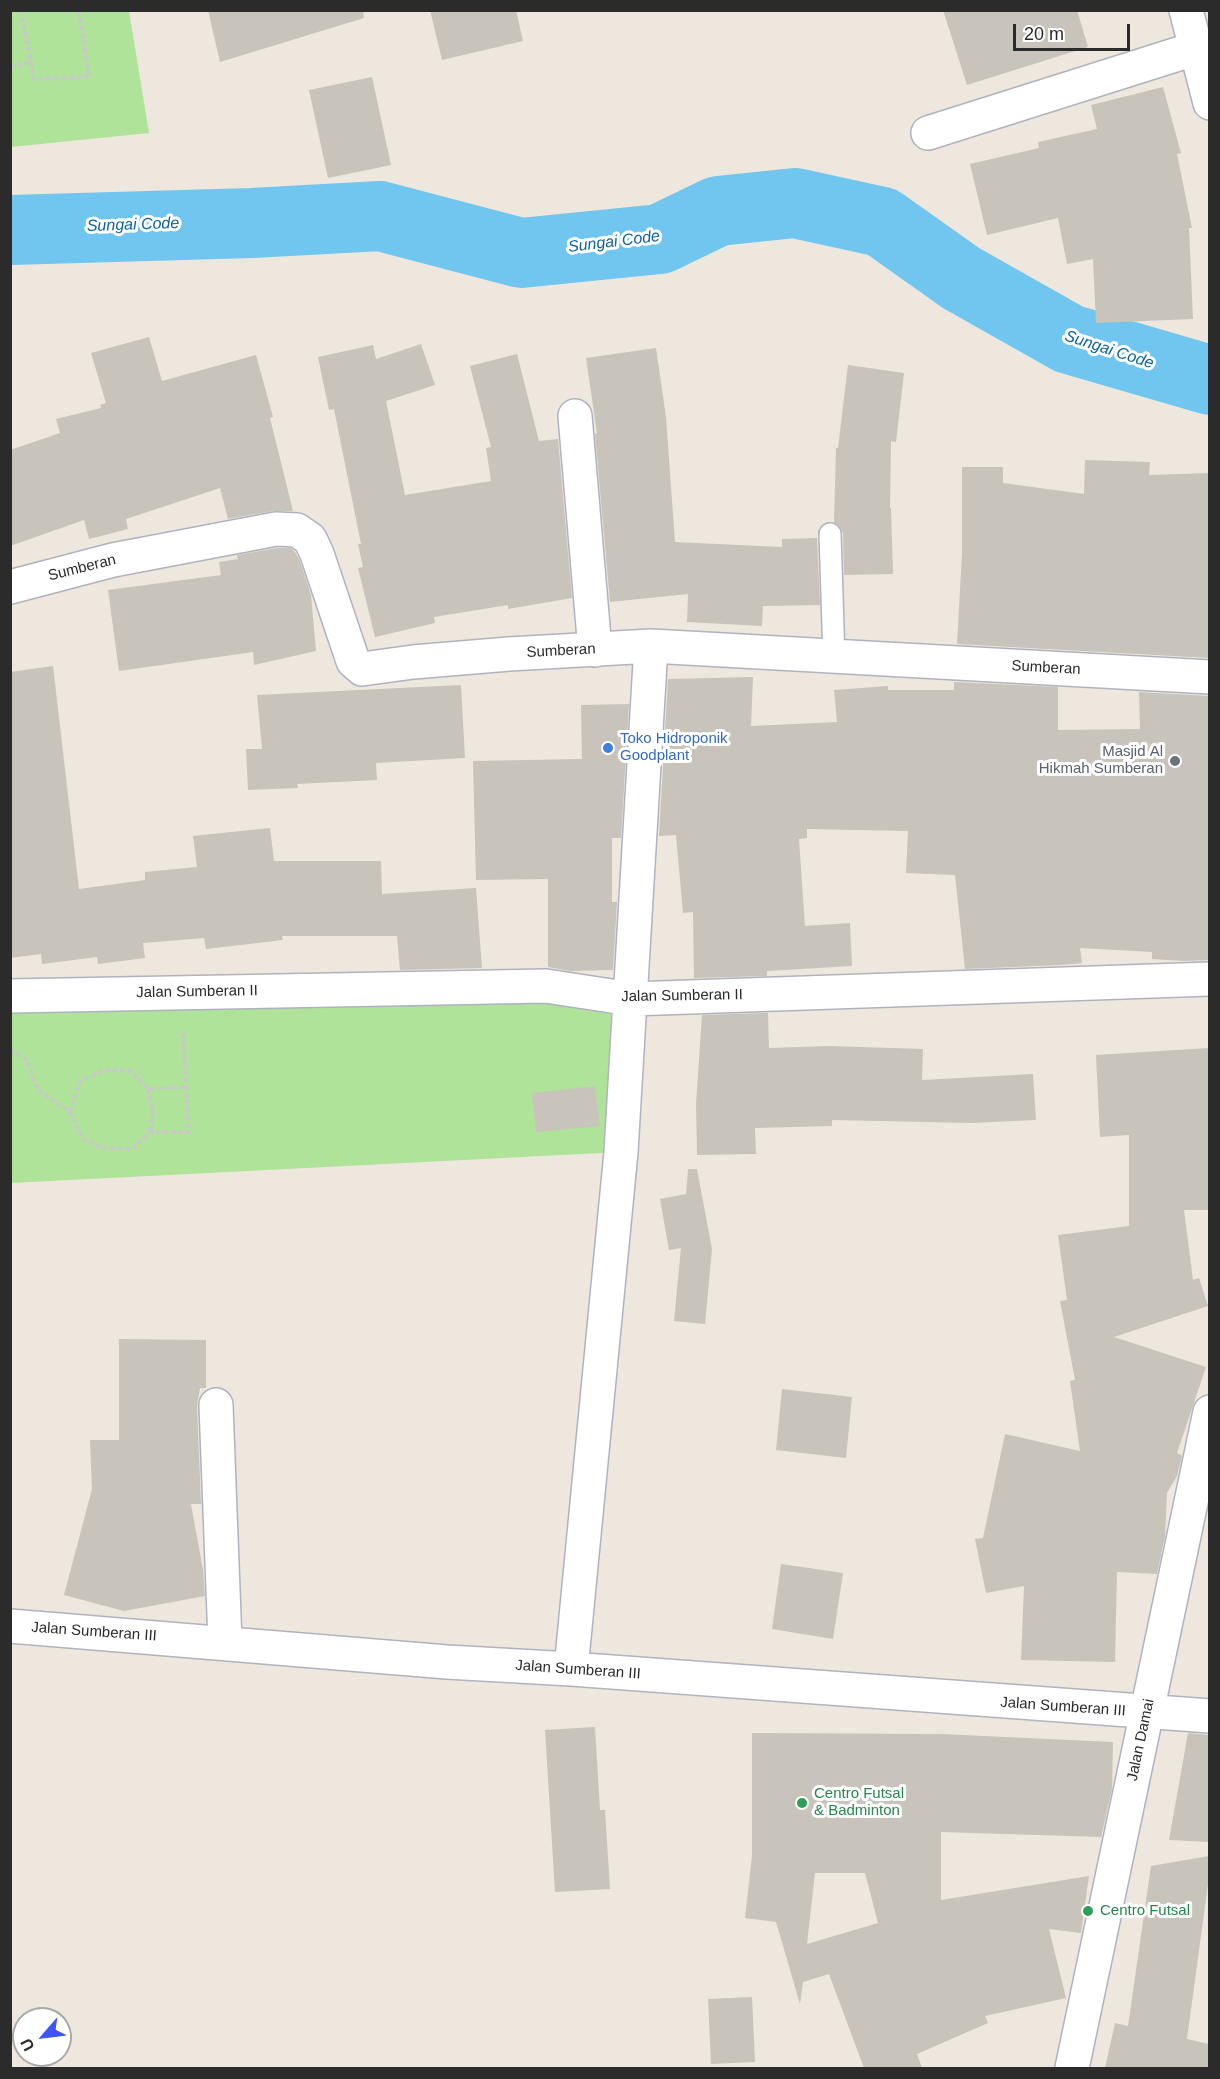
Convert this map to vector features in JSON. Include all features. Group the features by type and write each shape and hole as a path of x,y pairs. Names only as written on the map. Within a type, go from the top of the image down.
{"street":[{"path":"1186,10 1209,103"},
{"path":"928,133 1166,60 1197,48"},
{"path":"574,416 595,650"},
{"name":"Sumberan","path":"10,587 113,560 276,529 297,530 310,539 353,661 362,669 509,654 651,646 1209,677"},
{"path":"571,1669 621,1152 651,646"},
{"name":"Jalan Sumberan II","path":"10,996 546,986 631,999 1209,979"},
{"path":"216,1405 225,1642"},
{"name":"Jalan Damai","path":"1072,2068 1147,1713 1203,1476 1209,1412"},
{"name":"Jalan Sumberan III","path":"10,1626 447,1662 1209,1716"}],"lane":[{"path":"830,534 834,657"}],"path":[{"path":"21,10 34,79 88,77 79,10"},
{"path":"10,66 31,62"},
{"path":"150,1132 189,1132 182,993"},
{"path":"10,1050 27,1060 38,1089 70,1112 83,1139 102,1148 132,1149 150,1132 153,1111 148,1089 130,1071 104,1070 80,1081 70,1112"},
{"path":"148,1089 186,1087"}],"green space":[{"path":"11,10 129,11 149,133 11,147"},
{"path":"11,999 631,999 621,1152 11,1183"}],"building":[{"path":"208,10 363,10 364,18 220,62"},
{"path":"430,10 516,10 523,41 442,60"},
{"path":"943,10 1077,10 1088,47 967,85"},
{"path":"372,77 391,165 328,178 309,90"},
{"path":"1163,87 1181,153 1177,154 1192,228 1189,228 1193,319 1096,323 1093,259 1067,264 1058,218 987,235 970,164 1039,148 1038,142 1097,129 1091,105"},
{"path":"149,337 162,381 256,355 273,417 270,418 293,511 273,511 228,519 220,488 126,519 128,529 89,539 84,520 10,546 10,450 60,433 56,419 101,408 100,405 106,403 91,353"},
{"path":"421,344 435,385 386,401 405,495 491,481 486,448 491,447 470,366 517,354 539,441 558,439 572,598 508,609 508,605 434,617 435,623 375,637 358,568 363,567 358,544 361,544 334,409 329,410 318,357 373,345 376,359"},
{"path":"656,348 666,417 675,542 782,547 782,539 817,538 820,605 763,606 762,626 687,622 688,594 610,602 595,434 597,433 586,358"},
{"path":"848,365 904,373 896,442 891,441 890,508 893,574 844,575 843,533 834,522 836,448 838,448"},
{"path":"1085,460 1150,462 1149,475 1209,473 1209,658 957,644 962,554 962,467 1003,467 1003,483 1084,494"},
{"path":"291,548 300,561 311,595 316,651 254,665 253,652 119,671 108,590 221,575 219,562 238,559 237,555"},
{"path":"53,666 79,889 145,880 145,872 197,867 193,836 270,828 274,861 381,861 382,894 476,888 482,968 400,970 397,936 282,936 283,940 206,949 204,938 143,943 145,958 98,964 97,957 42,964 41,954 10,958 10,672"},
{"path":"753,677 751,726 837,722 834,690 888,686 888,690 954,690 954,682 1058,687 1058,730 1140,729 1139,692 1209,696 1209,960 1152,959 1152,952 1080,948 1082,963 965,969 955,875 906,873 908,831 807,829 807,838 799,839 805,926 850,923 852,966 767,971 767,976 694,978 693,912 683,913 676,835 659,836 668,679"},
{"path":"461,685 465,758 376,763 377,780 297,784 298,788 248,790 246,749 262,749 257,695"},
{"path":"629,704 621,838 612,838 612,902 617,902 613,970 570,971 548,967 548,879 476,880 473,761 582,759 581,705"},
{"path":"768,1013 769,1048 830,1046 923,1049 922,1080 1033,1074 1036,1120 971,1123 832,1120 832,1126 755,1128 756,1154 697,1155 696,1104 702,1015"},
{"path":"1209,1048 1209,1210 1184,1210 1193,1280 1199,1278 1208,1306 1114,1337 1206,1367 1177,1453 1182,1456 1177,1476 1167,1493 1165,1536 1157,1574 1117,1572 1115,1662 1021,1660 1024,1586 986,1593 975,1539 983,1538 1005,1434 1080,1451 1070,1381 1075,1380 1060,1301 1067,1300 1058,1235 1129,1226 1129,1135 1100,1137 1096,1055"},
{"path":"595,1086 600,1126 536,1132 532,1093"},
{"path":"688,1169 697,1169 712,1249 705,1324 674,1321 681,1248 669,1250 660,1199 686,1194"},
{"path":"119,1339 206,1340 206,1388 200,1388 197,1406 201,1504 191,1504 203,1570 205,1596 124,1611 64,1595 92,1489 90,1440 119,1440"},
{"path":"782,1389 852,1397 846,1458 776,1450"},
{"path":"781,1564 843,1573 833,1639 772,1629"},
{"path":"595,1727 600,1810 605,1810 610,1889 555,1892 545,1730"},
{"path":"752,1733 941,1734 1113,1742 1112,1789 1101,1837 941,1832 941,1900 1089,1876 1081,1933 1049,1929 1066,1998 985,2016 988,2023 917,2054 922,2068 864,2068 829,1974 803,1982 800,2004 776,1922 745,1918 752,1855","holes":["815,1873 865,1873 878,1923 807,1944"]},
{"path":"1188,1733 1209,1735 1209,1842 1169,1840"},
{"path":"1209,1856 1209,1877 1187,2039 1209,2044 1209,2068 1105,2068 1115,2023 1128,2026 1151,1866"},
{"path":"752,1997 755,2062 711,2064 708,1999"}],"waterway":[{"name":"Sungai Code","path":"10,230 252,223 380,216 521,253 660,239 718,211 795,203 882,222 961,278 1069,339 1210,380"}],"place":[{"name":"Toko Hidroponik Goodplant","path":"608,748"},
{"name":"Masjid Al Hikmah Sumberan","path":"1175,761"},
{"name":"Centro Futsal & Badminton","path":"802,1803"},
{"name":"Centro Futsal","path":"1088,1911"}]}
